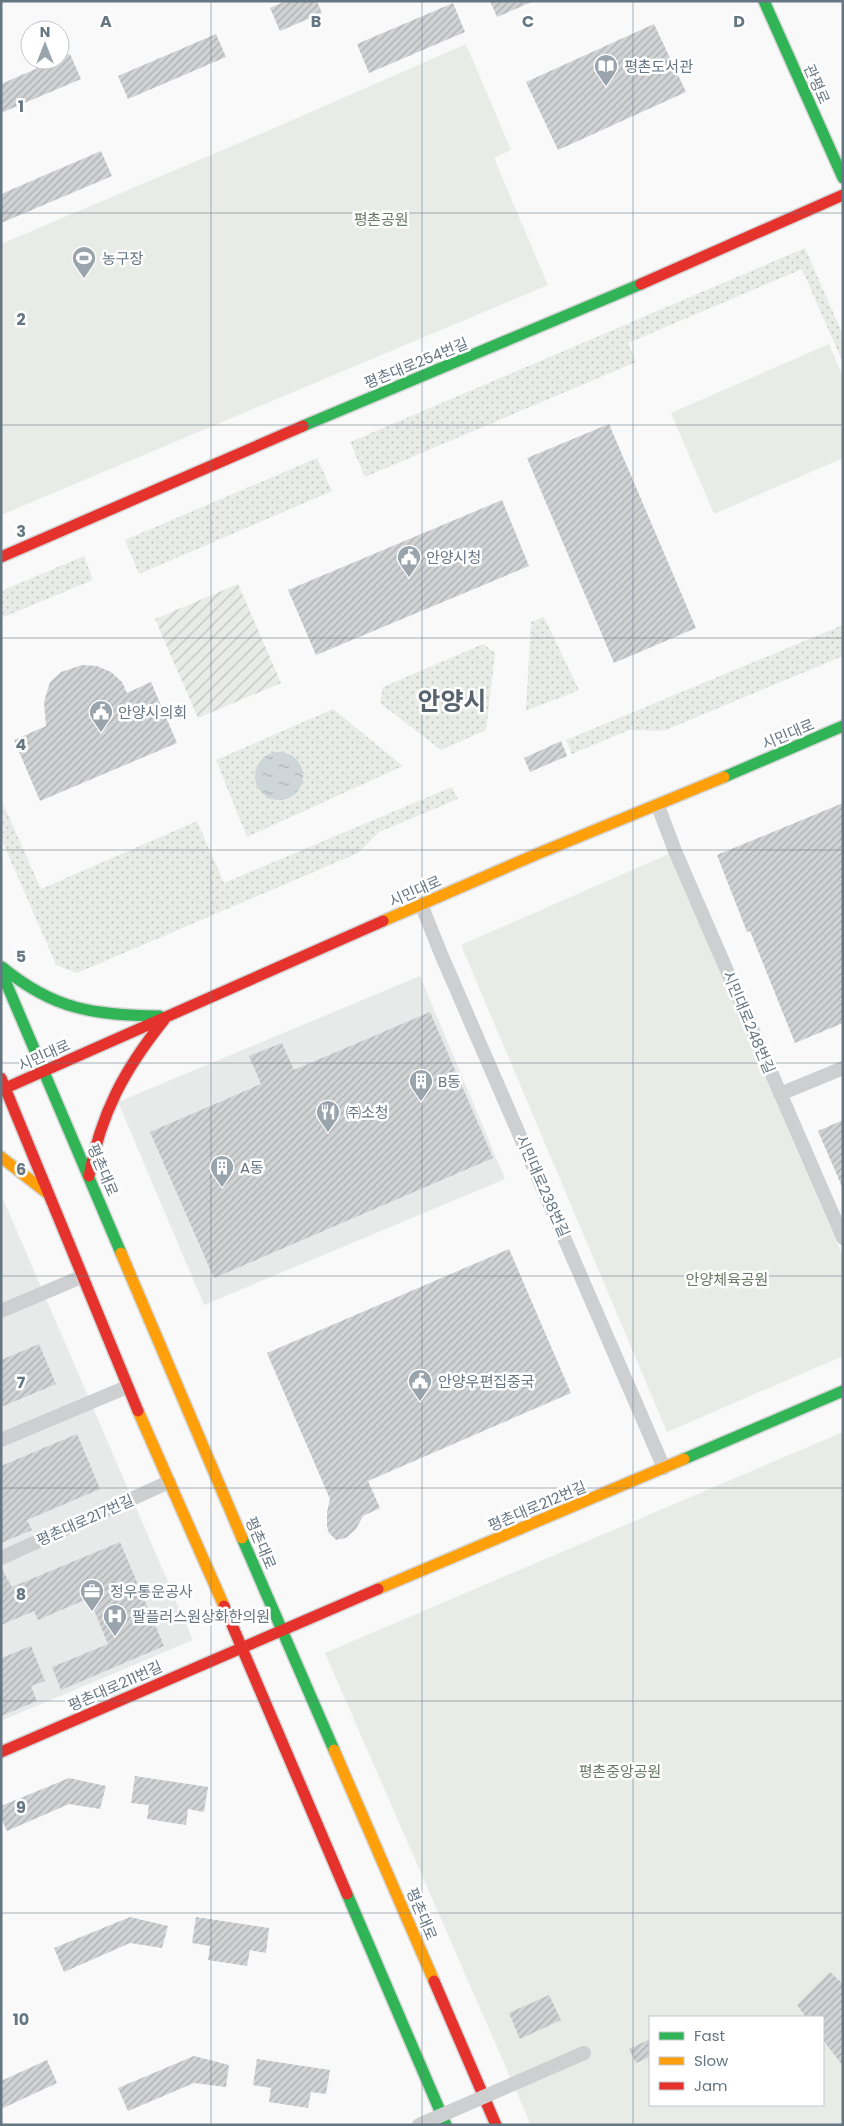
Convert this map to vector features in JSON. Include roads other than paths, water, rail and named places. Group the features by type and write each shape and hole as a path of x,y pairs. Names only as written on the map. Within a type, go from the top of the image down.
{"street":[{"name":"관평로","path":"764,1 843,178"},
{"name":"평촌대로254번길","path":"1,557 339,411 604,301 843,196"},
{"name":"시민대로","path":"3,1085 44,1071 421,904 537,854 658,806 843,726"},
{"name":"시민대로248번길","path":"658,806 675,851 843,1238"},
{"name":"시민대로238번길","path":"421,904 664,1468"},
{"path":"1,966 19,982 54,1003 90,1013 113,1016 167,1016"},
{"name":"평촌대로","path":"1,971 282,1630 496,2125"},
{"path":"89,1176 93,1146 106,1110 136,1053 167,1016"},
{"path":"780,1094 843,1068"},
{"path":"3,1085 127,1387 242,1647 446,2125"},
{"path":"1,1158 48,1194"},
{"path":"1,1311 81,1277"},
{"path":"1,1440 127,1387"},
{"name":"평촌대로212번길","path":"242,1647 843,1391"},
{"name":"평촌대로217번길","path":"1,1558 169,1482"},
{"name":"평촌대로211번길","path":"1,1752 242,1647"},
{"path":"419,2125 584,2053"}],"water":[{"path":"274,752 284,752 296,759 303,771 303,781 296,793 284,800 274,800 266,796 259,789 255,781 255,771 259,763 266,756"}],"place":[{"name":"평촌도서관","path":"606,87"},
{"name":"농구장","path":"84,279"},
{"name":"안양시청","path":"409,578"},
{"name":"안양시의회","path":"101,733"},
{"name":"B동","path":"421,1102"},
{"name":"㈜소청","path":"328,1133"},
{"name":"A동","path":"222,1188"},
{"name":"안양우편집중국","path":"420,1402"},
{"name":"정우통운공사","path":"92,1612"},
{"name":"팔플러스원상화한의원","path":"115,1637"}],"district":[{"name":"안양시","path":"452,701"}],"park label":[{"name":"평촌공원","path":"381,219"},
{"name":"안양체육공원","path":"727,1279"},
{"name":"평촌중앙공원","path":"620,1771"}]}
